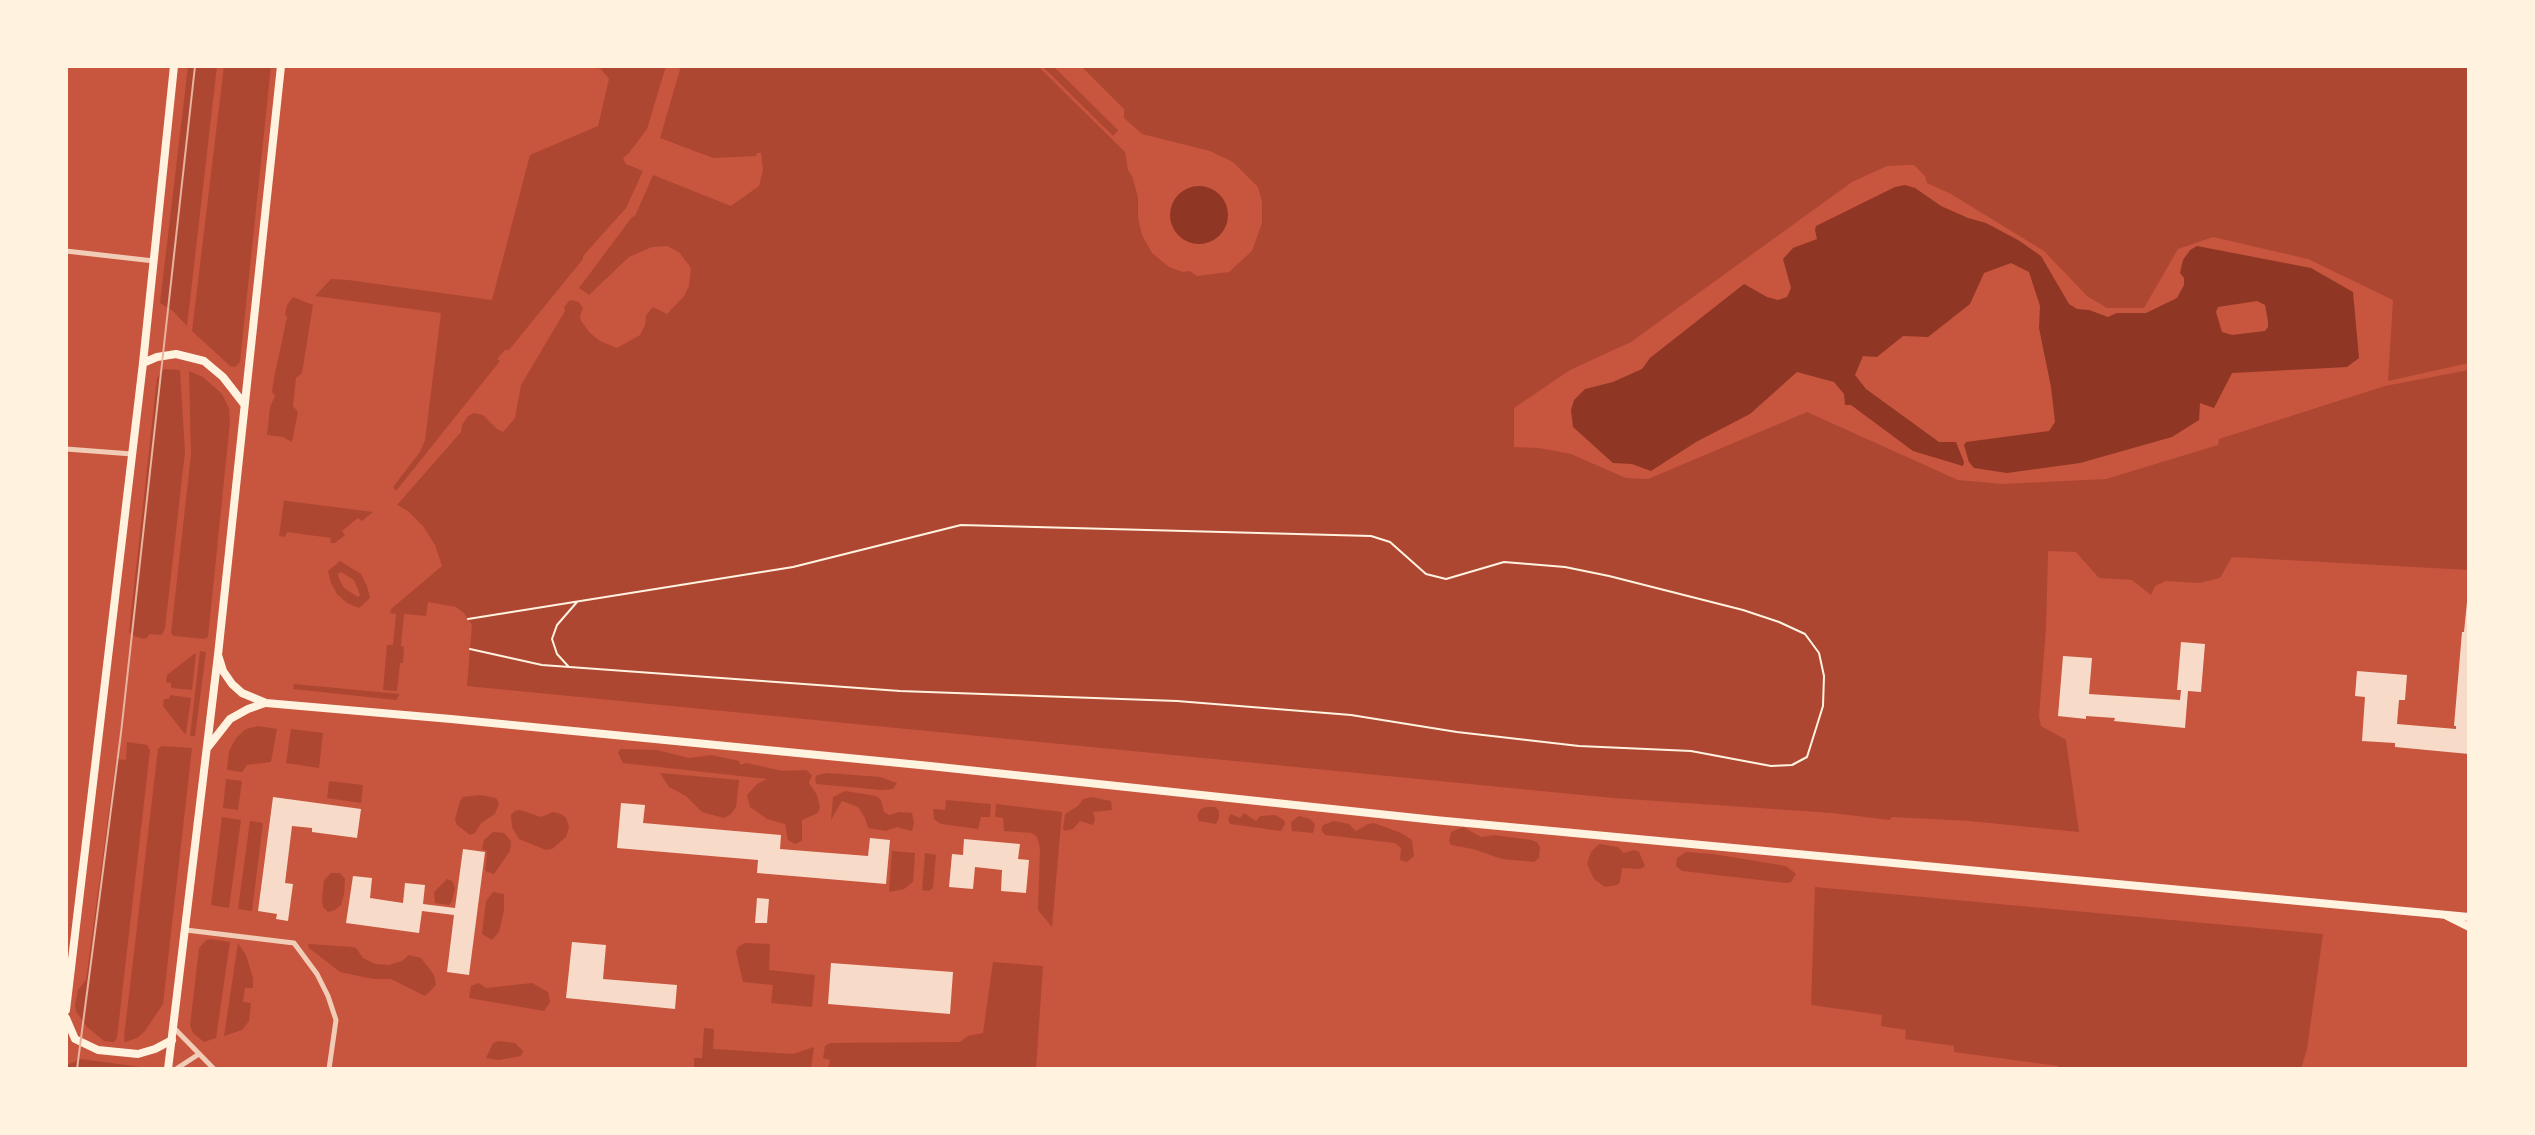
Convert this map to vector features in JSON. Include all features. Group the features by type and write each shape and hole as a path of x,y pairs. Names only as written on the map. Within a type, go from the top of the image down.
{"main road":[{"path":"66,1010 143,363 174,66"},
{"path":"168,1069 218,655 281,66"},
{"path":"143,363 176,354 204,361 223,377 245,405"},
{"path":"218,655 223,671 232,684 242,693 266,703 899,763 1435,820 2469,916"},
{"path":"207,748 230,719 266,703"},
{"path":"2446,915 2469,927"},
{"path":"66,1018 75,1039 98,1050 138,1054 172,1040"}],"street":[{"path":"66,251 154,261"},
{"path":"66,449 132,454"},
{"path":"185,930 294,943 317,974 336,1020 329,1069"},
{"path":"174,1027 214,1069"},
{"path":"176,1069 199,1054"}],"path":[{"path":"468,619 793,567 961,525 1371,536 1390,542 1426,574 1446,579 1504,562 1565,567 1743,610 1805,634 1819,653 1824,676 1823,706 1807,757 1792,765 1771,766 1691,751 1579,746 1457,732 1351,715 1177,701 900,691 568,667 542,665 470,649"},
{"path":"568,667 557,654 552,639 557,625 578,601"}],"shaded area":[{"path":"188,66 217,66 187,326 160,303"},
{"path":"224,66 271,66 240,362 235,367 230,366 192,331"},
{"path":"589,66 666,66 647,129 623,158 626,164 643,171 626,208 583,256 509,350 497,359 500,361 396,491 393,487 420,452 425,440 441,313 315,296 331,279 492,300 530,155 598,126 609,79 601,69"},
{"path":"681,66 1038,66 1125,152 1138,197 1142,235 1152,253 1169,267 1190,271 1197,276 1229,272 1252,251 1262,223 1258,187 1233,162 1210,151 1142,134 1124,118 1124,109 1081,66 2469,66 2469,363 2388,381 2393,300 2308,259 2213,237 2178,249 2144,308 2107,308 2087,296 2044,251 1951,194 1927,183 1925,176 1914,165 1887,166 1852,182 1631,342 1570,370 1514,408 1514,447 1571,454 1626,478 1648,479 1807,412 1958,480 2003,484 2106,479 2218,445 2219,439 2385,386 2469,370 2469,570 2232,557 2220,578 2199,583 2166,581 2155,586 2151,595 2132,580 2099,578 2076,552 2048,551 2039,716 2041,726 2066,740 2079,832 1970,821 1892,817 1890,820 1613,798 467,686 472,625 456,607 428,602 426,616 404,614 403,663 400,663 397,691 383,690 387,645 393,645 396,614 390,613 391,609 442,566 435,545 423,526 397,505 461,432 468,416 474,413 483,415 503,432 515,418 521,385 570,300 579,302 583,308 581,321 590,333 617,348 640,335 646,315 653,307 667,314 684,296 689,286 691,268 679,252 667,246 652,247 629,257 589,295 579,288 635,216 653,175 731,206 759,186 763,170 761,153 756,156 713,158 660,138"},
{"path":"1042,66 1053,66 1118,130 1113,136"},
{"path":"1905,185 1915,188 1941,206 1986,223 2018,240 2041,256 2069,304 2108,317 2117,313 2146,313 2177,298 2184,285 2180,273 2183,260 2197,246 2311,268 2353,292 2359,358 2347,367 2232,373 2214,408 2200,403 2199,420 2172,437 2080,463 2007,473 1974,468 1969,462 1964,445 1966,442 2049,431 2055,422 2039,328 2040,306 2029,272 2011,263 1984,273 1970,304 1928,337 1903,336 1877,357 1863,356 1855,375 1866,389 1939,442 1956,442 1963,466 1913,451 1851,405 1845,405 1844,394 1834,382 1797,372 1750,414 1696,442 1651,471 1632,464 1613,463 1573,427 1571,410 1574,400 1585,389 1613,382 1642,369 1650,358 1744,284 1767,297 1778,300 1787,297 1791,288 1783,259 1793,248 1817,239 1816,226","holes":["2257,301 2265,305 2268,321 2265,331 2232,335 2222,332 2216,312 2218,307"]},
{"path":"1199,186 1210,188 1219,195 1226,204 1226,226 1219,235 1210,242 1199,244 1188,242 1179,235 1172,226 1170,215 1172,204 1179,195 1188,188"},
{"path":"293,297 313,305 302,373 296,378 293,406 298,412 292,442 267,435 270,407 275,396 272,392 274,378 287,317 285,314"},
{"path":"164,369 180,370 185,452 165,628 162,635 149,634 144,639 129,632 157,378"},
{"path":"189,371 203,377 222,394 229,408 230,422 208,637 204,639 174,636 171,633 191,455"},
{"path":"284,500 373,512 362,521 358,518 342,531 345,535 335,543 330,543 331,538 287,532 285,537 279,536"},
{"path":"340,561 361,574 370,598 359,608 347,603 337,594 328,571","holes":["341,572 354,580 360,595 358,597 344,588 338,574"]},
{"path":"200,651 206,652 195,736 190,736"},
{"path":"194,654 192,690 171,688 171,683 166,682 167,675"},
{"path":"294,684 400,694 396,700 293,689"},
{"path":"170,695 191,698 186,734 163,706 164,699 169,699"},
{"path":"258,726 277,729 271,762 247,765 242,772 227,770 229,751 236,738 246,729"},
{"path":"291,729 323,733 319,768 286,763"},
{"path":"127,742 147,745 150,750 117,1038 114,1042 104,1041 86,1026 75,1005 78,990 86,980 116,759 126,760"},
{"path":"162,746 192,748 163,1004 145,1031 125,1042 158,749"},
{"path":"620,749 657,750 689,758 712,755 739,761 740,765 746,763 783,771 806,770 812,775 809,783 820,807 818,813 802,820 802,841 795,844 788,840 785,824 767,819 750,807 747,795 767,779 623,763 618,753"},
{"path":"660,773 739,780 736,807 724,818 702,812 686,796 669,787"},
{"path":"817,775 880,777 897,783 893,789 881,790 816,784"},
{"path":"226,779 242,781 238,810 223,808"},
{"path":"329,781 363,785 361,803 327,798"},
{"path":"845,791 876,796 881,800 884,812 889,815 912,813 912,831 897,827 886,831 868,828 858,807 842,801 831,820 833,797"},
{"path":"480,795 496,798 499,803 495,814 470,835 457,825 455,819 463,797"},
{"path":"1091,797 1111,801 1112,810 1093,812 1093,825 1080,821 1073,829 1065,831 1065,814 1083,799"},
{"path":"946,800 991,804 990,817 981,817 978,829 941,824 934,819 933,809 945,810"},
{"path":"996,804 1062,812 1052,927 1038,910 1040,848 1037,837 1032,833 1004,831 1003,818 995,817"},
{"path":"1206,807 1215,807 1219,811 1216,824 1199,821 1197,815"},
{"path":"520,810 541,817 553,812 561,814 569,827 566,837 552,849 546,850 519,839 512,827 511,815"},
{"path":"1244,813 1256,821 1260,816 1275,815 1285,824 1281,831 1230,824 1228,819 1231,814 1240,818"},
{"path":"1299,816 1315,824 1313,833 1292,831 1291,822"},
{"path":"222,817 241,820 229,908 211,905"},
{"path":"250,821 263,823 252,911 238,909"},
{"path":"1334,821 1349,824 1356,831 1374,823 1401,833 1412,840 1414,856 1407,862 1400,860 1401,848 1395,843 1325,835 1321,830 1323,825"},
{"path":"1463,827 1481,837 1494,835 1537,842 1539,858 1534,862 1502,859 1451,845 1451,832"},
{"path":"493,832 504,833 511,841 510,851 494,874 485,871 487,851 482,849 484,840"},
{"path":"1599,844 1618,847 1624,853 1639,852 1645,866 1640,869 1622,868 1620,882 1605,887 1594,879 1587,864 1591,852"},
{"path":"892,851 915,853 913,882 904,889 889,892"},
{"path":"1686,852 1786,866 1796,874 1791,882 1786,883 1682,871 1676,866 1677,858"},
{"path":"925,853 936,855 933,888 929,891 922,890"},
{"path":"331,873 340,873 345,879 344,894 341,905 328,912 323,907 322,898 324,880"},
{"path":"447,879 452,881 455,888 452,901 449,905 435,903 434,892"},
{"path":"1815,887 2323,934 2307,1049 2301,1069 2058,1069 2058,1066 1954,1052 1954,1046 1905,1039 1906,1030 1881,1026 1882,1015 1811,1005"},
{"path":"493,892 504,894 504,910 499,932 492,940 482,934 486,901"},
{"path":"211,939 230,942 216,1038 204,1042 190,1026 199,948"},
{"path":"238,943 246,955 253,978 253,988 245,988 243,1002 251,1003 249,1021 242,1030 224,1036"},
{"path":"745,943 770,944 769,970 815,975 812,1007 771,1003 773,985 743,982 736,952"},
{"path":"308,944 356,948 363,958 375,964 389,965 409,955 421,958 434,975 436,985 425,996 391,979 373,979 340,972"},
{"path":"993,962 1043,966 1036,1069 828,1069 830,1060 823,1058 825,1046 830,1043 960,1042 968,1036 983,1033"},
{"path":"479,983 486,988 532,983 548,992 550,1002 544,1011 469,998 471,986"},
{"path":"704,1028 714,1029 713,1049 793,1054 814,1047 811,1069 694,1069 694,1058 702,1058"},
{"path":"493,1043 515,1043 523,1051 521,1056 499,1060 486,1058"},
{"path":"81,1059 155,1069 66,1069 67,1065"}],"building":[{"path":"2467,602 2469,754 2362,741 2365,697 2355,696 2357,671 2407,675 2405,700 2399,700 2397,724 2456,729"},
{"path":"2181,642 2205,644 2201,692 2188,691 2185,728 2114,721 2115,718 2058,716 2063,656 2092,658 2089,694 2180,700 2181,690 2177,690"},
{"path":"273,797 361,809 357,838 292,826 285,883 293,884 288,921 276,919 277,914 258,911"},
{"path":"621,803 645,805 643,823 781,835 780,849 868,856 870,838 890,840 886,884 757,873 758,860 617,848"},
{"path":"964,839 1020,844 1018,859 1029,860 1026,893 1001,891 1002,870 975,867 973,889 949,887 952,854 963,855"},
{"path":"463,849 485,852 469,975 447,972 454,915 422,911 419,933 346,923 353,876 372,878 370,898 403,903 405,883 425,885 423,904 455,908"},
{"path":"757,898 769,899 767,923 755,923"},
{"path":"572,942 606,945 603,979 677,985 675,1009 566,998"},
{"path":"831,963 953,972 950,1014 828,1004"}],"tram line":[{"path":"77,1069 121,733 195,66"}]}
